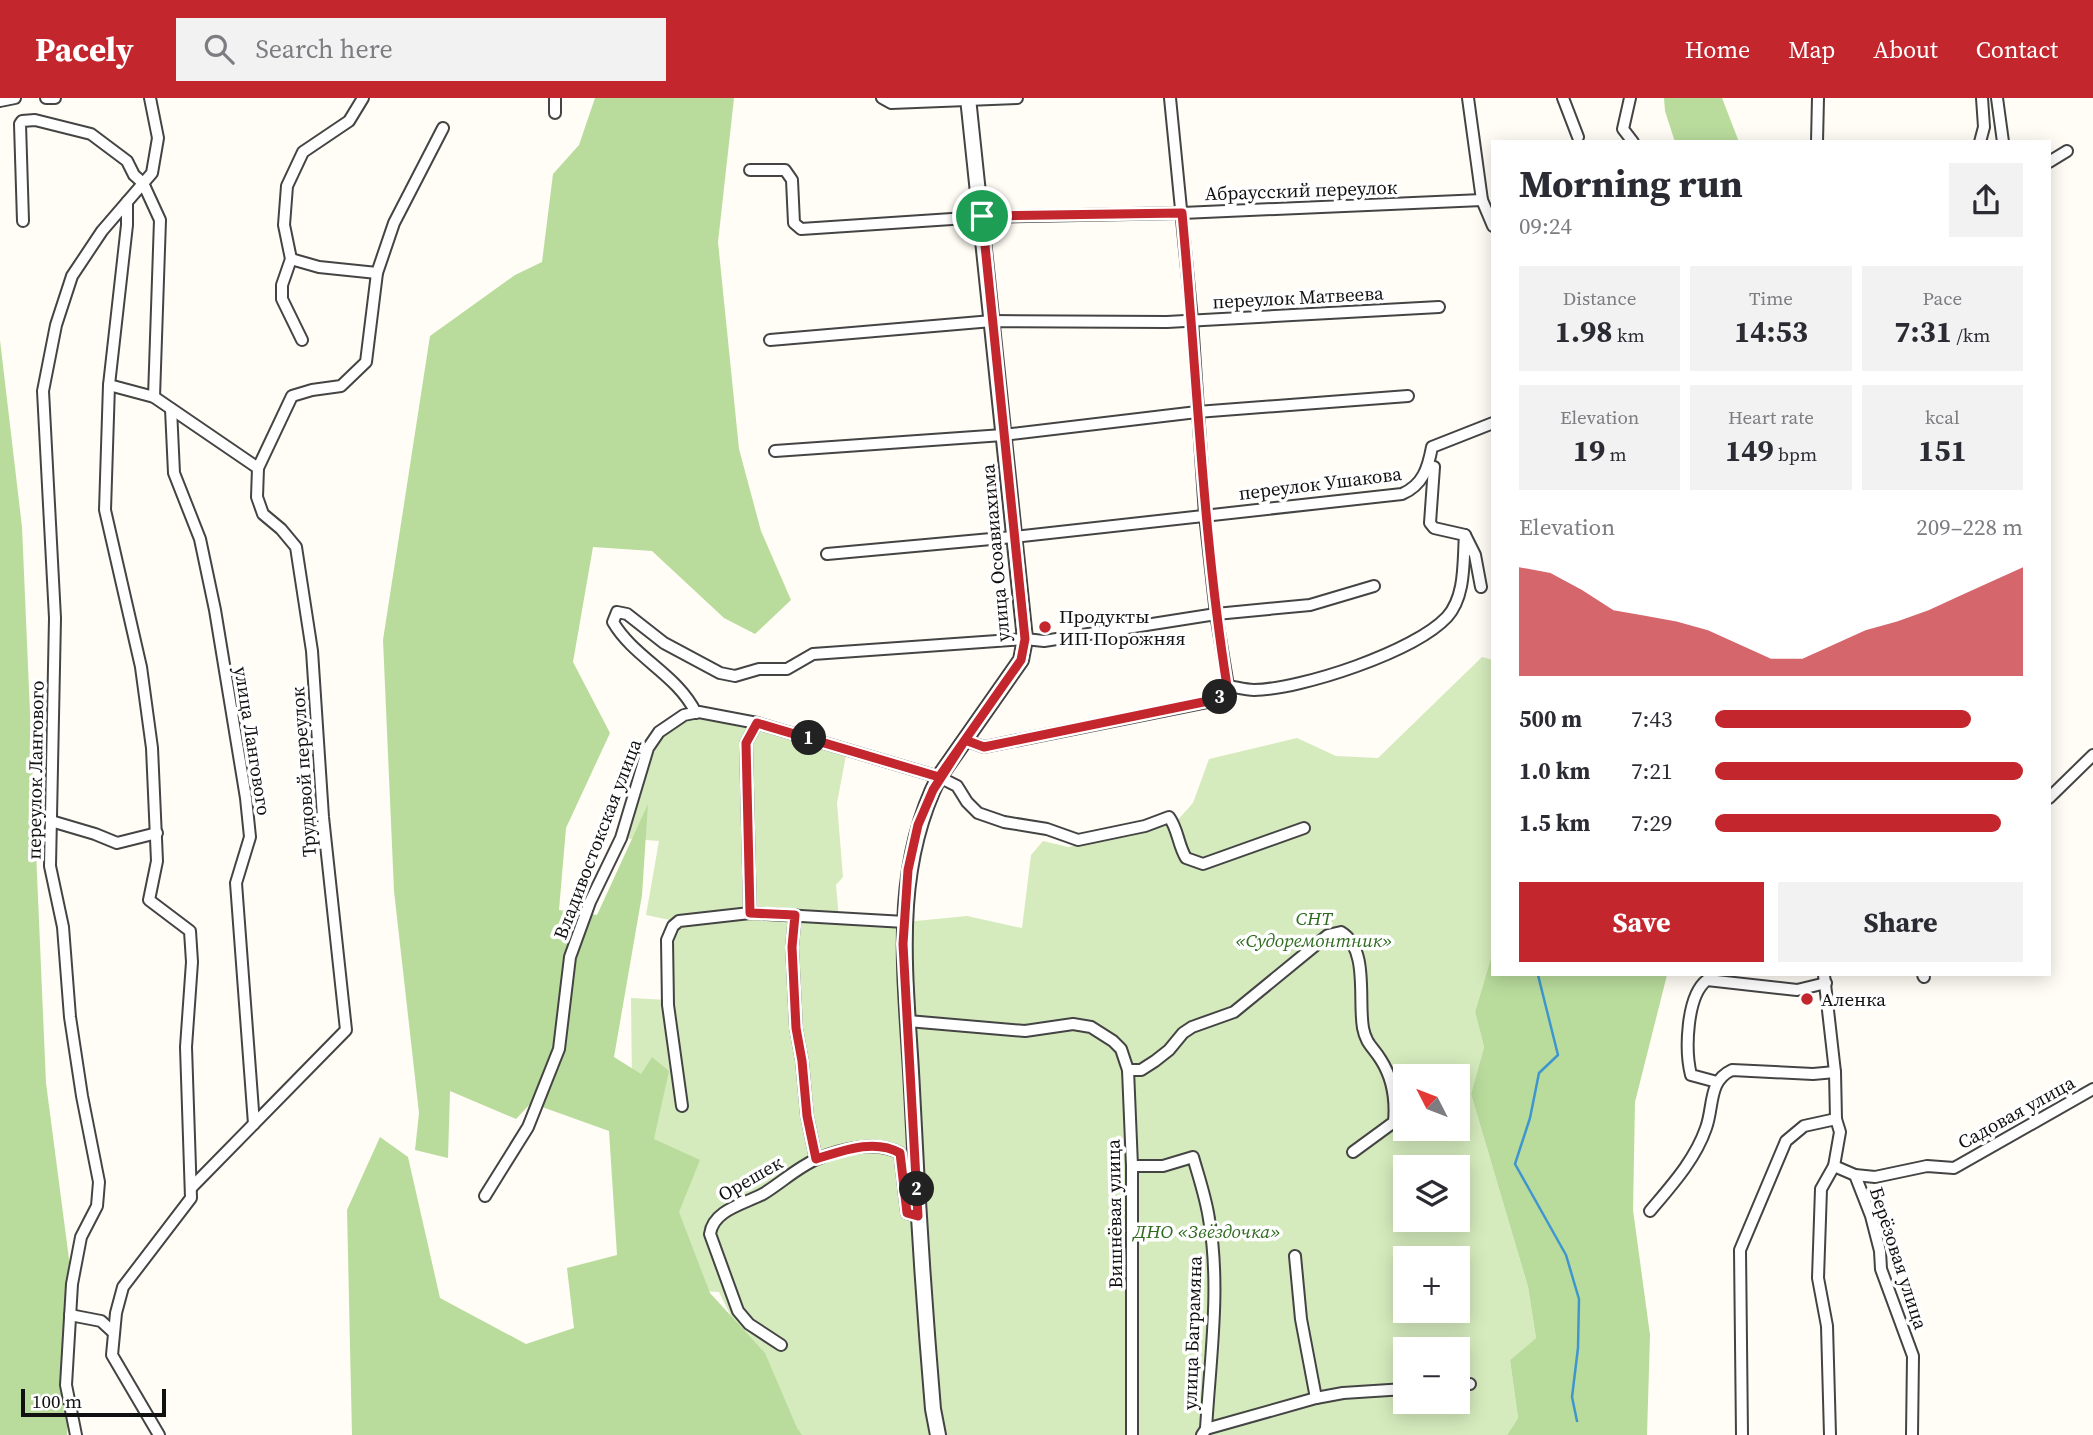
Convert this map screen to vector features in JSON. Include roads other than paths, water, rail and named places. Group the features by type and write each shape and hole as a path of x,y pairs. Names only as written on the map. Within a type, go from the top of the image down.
{"street":[{"path":"0,101 15,98"},
{"path":"46,98 55,98"},
{"name":"переулок Лангового","path":"76,1435 65,1384 72,1284 81,1237 97,1206 99,1182 82,1096 70,1017 63,927 50,866 55,618 43,391 56,325 72,276 102,231 152,173 158,138 150,98"},
{"path":"302,340 282,299 282,285 291,259 284,225 287,186 303,152 349,121 363,98"},
{"path":"555,98 555,113"},
{"path":"882,98 891,103 1017,98"},
{"path":"965,740 984,747 1218,699 1227,686 1205,514 1192,320 1170,98"},
{"path":"1468,98 1482,200 1491,221"},
{"path":"1563,98 1578,137"},
{"path":"1630,98 1623,129 1631,140"},
{"path":"1817,140 1818,98"},
{"path":"1981,140 1984,127 1982,98"},
{"path":"1997,98 2003,140"},
{"name":"улица Осоавиахима","path":"938,1435 933,1409 918,1216 903,944 908,870 918,825 939,777 1021,660 1025,639 968,99"},
{"path":"23,221 22,121 35,120 90,134 128,161 134,175 143,183 160,220 154,397"},
{"path":"291,259 319,267 377,273 394,223 443,128"},
{"path":"2051,161 2067,151"},
{"name":"Абраусский переулок","path":"750,170 785,170 792,180 794,223 801,229 982,216 1182,213 1482,200"},
{"path":"127,202 127,225 109,385 105,510 141,667 152,748 157,861 149,900 190,930 192,962 186,1047 191,1198 123,1287 113,1332 112,1355 159,1435"},
{"name":"Трудовой переулок","path":"191,1188 346,1030 323,817 312,651 296,547 281,529 263,514 257,496 258,468 292,396 341,386 366,362 377,273"},
{"name":"переулок Матвеева","path":"771,340 992,321 1167,322 1439,307"},
{"path":"109,385 154,397 258,468"},
{"path":"775,450 1003,435 1197,412 1408,396"},
{"name":"улица Лангового","path":"171,409 174,473 200,539 215,610 246,798 250,837 236,883 254,1124"},
{"name":"переулок Ушакова","path":"827,554 1013,537 1402,494 1415,488 1428,465 1432,447 1491,424"},
{"path":"1428,465 1434,467 1430,523 1434,528 1465,535"},
{"path":"1465,535 1475,555 1482,587"},
{"path":"1227,686 1253,691 1344,671 1406,644 1431,629 1447,616 1459,596 1465,535"},
{"path":"1304,828 1203,864 1186,858 1169,817 1145,826 1078,840 1047,829 1004,822 978,813 957,786 939,777 757,723 696,713 670,678 620,634 613,622 617,612 626,614 664,643 720,673 735,676 759,669 787,669 813,654 1025,639 1044,641 1216,614 1310,605 1374,586"},
{"name":"Владивостокская улица","path":"485,1196 528,1127 559,1049 570,957 590,901 621,838 648,748 659,732 684,715 696,713"},
{"path":"750,913 746,743 757,723"},
{"path":"2051,797 2093,755"},
{"path":"51,821 95,834 117,844 157,833"},
{"path":"682,1106 668,1005 667,940 673,926 679,921 750,913 905,922"},
{"path":"795,915 792,947 796,1028 807,1116 816,1159"},
{"path":"1128,1070 1140,1070 1155,1061 1192,1027 1234,1012 1328,934 1341,932 1350,937 1358,960 1360,1004 1367,1043 1380,1057 1388,1072 1396,1102 1394,1122 1353,1153"},
{"path":"1717,1082 1691,1075 1687,1058 1693,1000 1700,985 1707,980 1797,990 1825,979 1835,1072 1836,1119 1840,1132 1834,1166 1821,1189 1818,1278 1827,1326 1830,1435"},
{"name":"Вишнёвая улица","path":"908,1021 1025,1031 1073,1024 1091,1027 1121,1049 1128,1070 1132,1166 1132,1435"},
{"path":"1650,1211 1685,1168 1706,1129 1717,1082 1722,1075 1732,1070 1813,1074 1835,1072"},
{"name":"Садовая улица","path":"1834,1166 1854,1175 1875,1177 1927,1166 1954,1168 2093,1089"},
{"path":"1742,1435 1740,1250 1786,1141 1804,1126 1836,1119"},
{"name":"Орешек","path":"781,1345 749,1324 738,1311 710,1234 711,1224 718,1216 764,1193 816,1159 854,1148 888,1146 900,1153 907,1213 918,1216"},
{"name":"улица Баграмяна","path":"1132,1166 1163,1166 1193,1157 1210,1222 1213,1255 1204,1432"},
{"name":"Берёзовая улица","path":"1854,1175 1871,1216 1880,1251 1881,1269 1913,1356 1912,1435"},
{"path":"1295,1256 1301,1319 1316,1398"},
{"path":"70,1315 101,1321 113,1332"},
{"path":"1204,1432 1316,1398 1343,1393 1393,1390"}],"waterway":[{"path":"1538,976 1558,1055 1539,1073 1530,1118 1515,1164 1566,1255 1579,1299 1578,1348 1572,1397 1577,1421"}],"place":[{"name":"Продукты ИП Порожняя","path":"1045,627"},
{"name":"Аленка","path":"1807,999"}],"park label":[{"name":"СНТ «Судоремонтник»","path":"1314,929"},
{"name":"ДНО «Звёздочка»","path":"1207,1231"}]}
